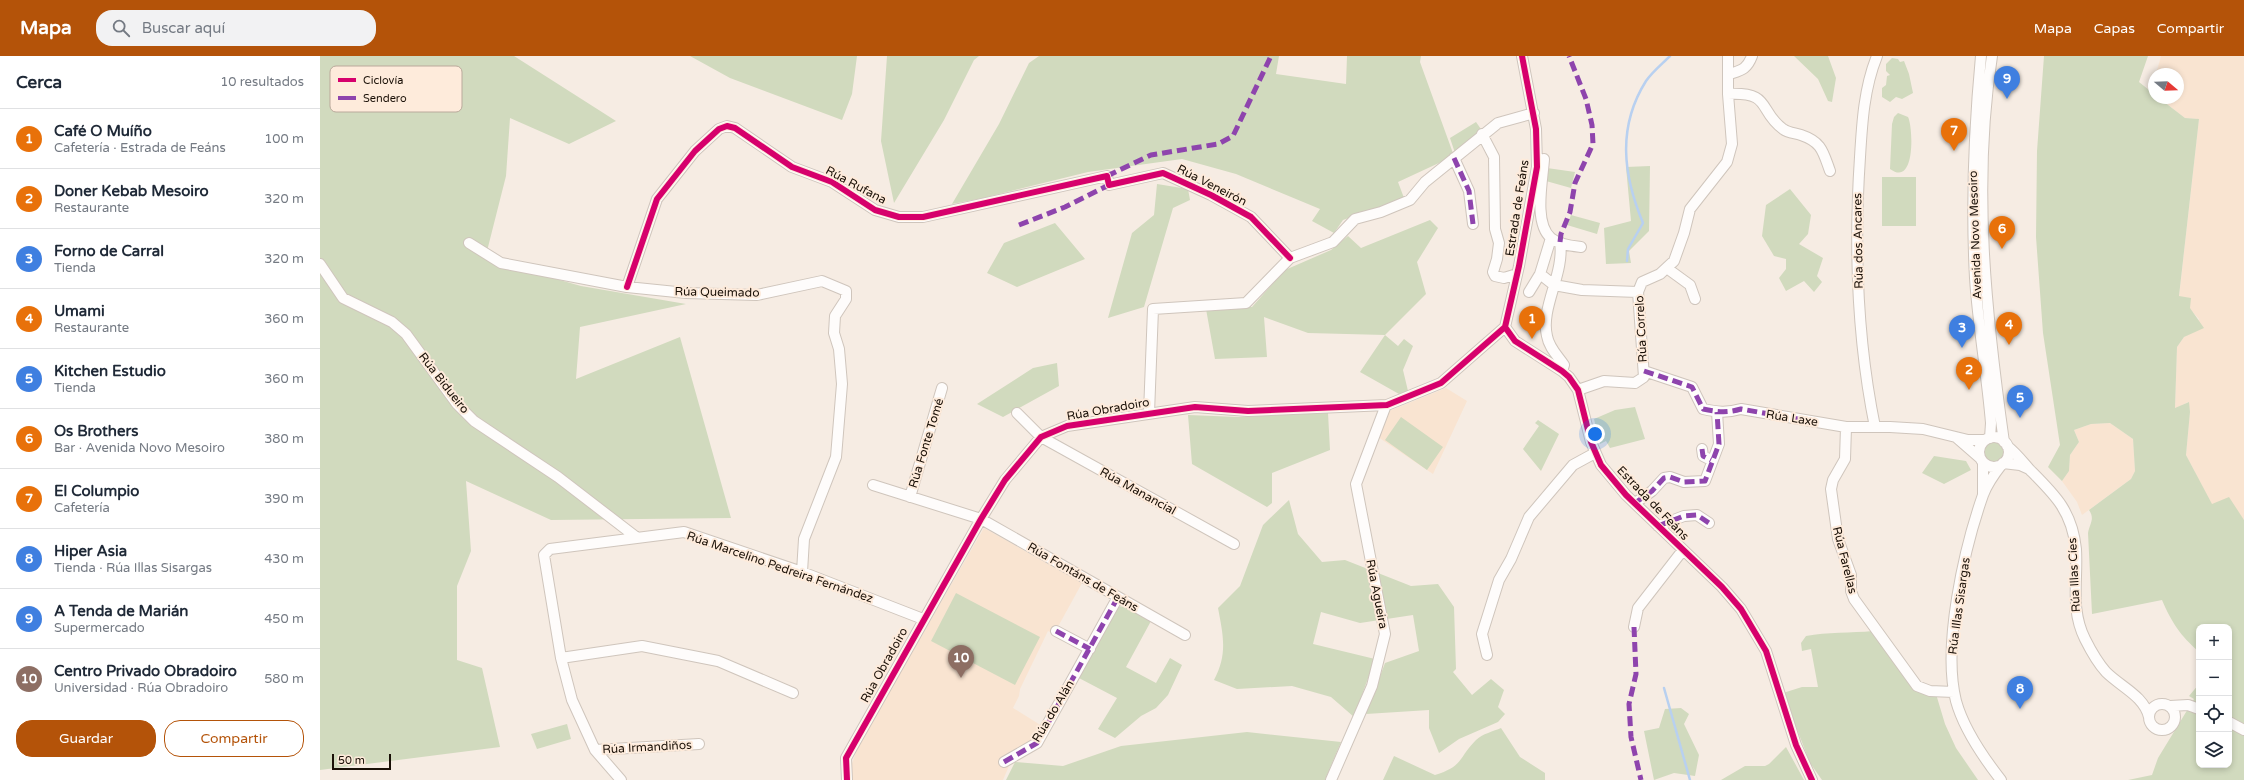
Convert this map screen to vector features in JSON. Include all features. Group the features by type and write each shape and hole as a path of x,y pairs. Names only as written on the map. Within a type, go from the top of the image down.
{"street":[{"name":"Estrada de Feáns","path":"1522,56 1534,113 1537,144 1537,167 1517,274 1505,327 1515,341 1562,371 1578,390 1595,453 1601,465 1635,503 1722,587 1742,609 1766,652 1796,745 1812,780"},
{"path":"1695,299 1690,285 1668,269 1679,252 1690,209 1724,168 1730,156 1732,133 1728,94 1730,74 1728,56"},
{"path":"1730,74 1744,70 1752,56"},
{"name":"Rúa dos Ancares","path":"1875,427 1866,366 1858,276 1857,231 1858,187 1865,98 1869,75 1877,56"},
{"name":"Avenida Novo Mesoiro","path":"1981,56 1973,158 1974,232 1979,324 1990,419 1987,439"},
{"name":"Avenida Novo Mesoiro","path":"1992,56 1983,160 1983,232 1989,326 2006,444"},
{"path":"1728,94 1746,93 1753,96 1765,106 1771,118 1784,130 1813,140 1820,145 1830,171"},
{"path":"1149,413 1153,309 1246,303 1290,258 1333,242 1355,219 1381,212 1410,200 1425,182 1482,134 1498,123 1534,113"},
{"name":"Rúa Rufana","path":"627,287 657,199 695,151 719,129 727,126 735,128 792,167 832,182 876,210 899,217 923,217 1108,180"},
{"path":"1482,134 1494,156 1495,228 1499,244 1493,272 1495,276 1504,278 1517,274"},
{"path":"1537,144 1544,154 1540,193 1541,211 1546,231 1556,240 1562,253 1546,323 1547,336 1551,347 1564,365 1562,371"},
{"path":"1454,158 1469,191 1473,224"},
{"name":"Rúa Veneirón","path":"1108,180 1163,173 1211,195 1251,217 1290,258"},
{"path":"1556,240 1581,247"},
{"path":"1530,292 1556,240"},
{"name":"Rúa Queimado","path":"469,243 501,263 627,287 686,293 757,295 822,281 846,291 846,299 835,316 834,333 839,349 842,384 836,457 804,539 802,572"},
{"name":"Rúa Bidueiro","path":"320,264 343,298 392,322 406,334 457,404 474,421 558,476 636,537"},
{"name":"Rúa Correlo","path":"1578,390 1604,381 1635,383 1644,376 1638,292 1642,282 1668,269"},
{"path":"1540,274 1554,285 1582,290 1638,292"},
{"name":"Rúa Obradoiro","path":"847,780 846,758 923,618 981,518 1005,480 1041,437 1067,426 1196,407 1248,411 1386,405 1441,383 1505,327"},
{"path":"1635,503 1664,478 1670,477 1684,482 1705,481 1711,460 1719,444 1717,412 1703,409 1692,387 1644,371"},
{"name":"Rúa Fonte Tomé","path":"910,498 942,388"},
{"name":"Rúa Agueira","path":"1331,780 1372,686 1385,634 1356,484 1386,405"},
{"name":"Rúa Laxe","path":"1717,412 1730,412 1741,409 1846,432 1875,427 1923,430 1955,437 1987,439"},
{"name":"Rúa Manancial","path":"1017,413 1041,437 1234,544"},
{"name":"Rúa Farellas","path":"1846,432 1845,459 1832,480 1831,489 1838,539 1851,574 1851,591 1854,598 1917,686 1930,691 1954,692"},
{"name":"Rúa Laxe","path":"1955,437 1982,461"},
{"path":"1987,439 2000,439 2006,444 2008,456 2003,464 1992,467 1982,461 1979,448 1987,439"},
{"name":"Rúa Illas Cíes","path":"2006,444 2016,452 2030,470 2055,494 2071,528 2076,550 2074,596 2076,618 2093,655 2118,684 2136,696 2147,708 2149,717 2154,727 2165,730 2174,722 2175,717 2170,706 2136,696"},
{"path":"1702,448 1703,456 1711,460"},
{"path":"1487,655 1482,634 1499,580 1511,560 1529,517 1573,465 1595,453"},
{"name":"Rúa Illas Sisargas","path":"1982,461 1983,494 1967,555 1958,599 1952,659 1954,692 1962,720 1984,757 2001,780"},
{"name":"Rúa Illas Cíes","path":"2003,464 2020,465 2030,470"},
{"name":"Rúa Illas Sisargas","path":"1983,494 2003,464"},
{"name":"Rúa Fonte Tomé","path":"873,485 910,498 981,518"},
{"path":"1658,526 1684,516 1697,515 1709,523"},
{"name":"Rúa Fontáns de Feáns","path":"981,518 1185,635"},
{"name":"Rúa Marcelino Pedreira Fernández","path":"621,780 595,750 572,700 560,658 544,555 550,549 684,532 802,572 923,618"},
{"path":"1634,627 1638,608 1683,550"},
{"name":"Rúa do Alán","path":"1004,762 1036,743 1118,597"},
{"path":"1056,632 1090,649"},
{"path":"560,658 642,646 718,661 793,693"},
{"path":"2149,717 2150,711 2159,704"},
{"path":"2170,706 2188,705 2196,708"},
{"path":"2232,724 2244,730"},
{"name":"Rúa Irmandiños","path":"595,750 699,744"}],"shaded area":[{"path":"2161,56 2244,56 2244,520 2239,514 2212,505 2186,455 2190,412 2188,402 2175,409 2177,347 2184,337 2191,333 2199,319 2179,297 2199,119 2185,118 2167,104 2184,104 2184,68 2158,68"},
{"path":"1446,388 1467,401 1433,474 1378,437 1389,411"},
{"path":"2110,423 2133,439 2135,471 2131,479 2082,515 2077,502 2062,481 2069,471 2070,455 2079,442 2074,430 2091,424"},
{"path":"984,528 1082,583 1054,634 1048,631 1020,689 1019,696 1013,708 1042,726 1037,738 1012,759 1003,780 849,780 849,772 859,744"}],"green space":[{"path":"320,56 514,56 616,121 569,144 510,118 506,176 485,259 581,286 686,304 580,327 576,379 680,337 731,518 551,520 466,481 471,551 457,586 457,660 482,668 500,747 320,770"},
{"path":"690,56 857,56 852,94 842,120 730,78"},
{"path":"887,56 979,56 974,60 944,120 894,203 881,141"},
{"path":"1039,56 1279,56 1276,74 1346,84 1347,56 1421,56 1420,62 1454,156 1398,182 1404,198 1343,220 1334,233 1312,221 1320,209 1236,174 1182,159 1088,172 983,198 952,204 999,124 1029,63"},
{"path":"1794,56 1828,56 1836,78 1832,102 1828,101 1818,79"},
{"path":"2044,56 2148,56 2139,82 2148,89 2148,104 2167,104 2185,118 2199,119 2179,296 2191,298 2190,308 2204,328 2184,337 2177,347 2175,408 2189,402 2190,412 2186,455 2212,504 2229,497 2244,520 2244,780 2128,780 2152,775 2158,758 2194,699 2189,696 2196,688 2196,768 2232,768 2232,624 2196,624 2196,649 2177,628 2162,600 2092,614 2088,533 2092,516 2089,510 2131,479 2135,471 2133,439 2110,423 2091,424 2074,430 2079,442 2070,455 2069,471 2062,481 2048,467 2060,445 2043,333 2036,237 2037,151"},
{"path":"1892,58 1898,59 1900,62 1904,61 1909,74 1913,93 1902,99 1896,97 1890,102 1882,97 1882,88 1886,85 1887,76 1890,75 1886,71 1886,64"},
{"path":"1898,113 1908,117 1910,123 1911,154 1904,170 1898,173 1890,169 1892,124 1894,117"},
{"path":"1476,122 1483,132 1455,153 1450,138"},
{"path":"1650,166 1649,231 1629,251 1631,263 1606,264 1604,228 1631,221 1626,167"},
{"path":"1547,168 1575,172 1571,188 1546,181"},
{"path":"1882,177 1916,177 1916,226 1882,226"},
{"path":"1157,184 1188,189 1190,200 1173,208 1144,307 1108,318 1132,233 1154,215"},
{"path":"1790,189 1811,215 1808,234 1799,244 1823,258 1817,276 1822,282 1814,292 1804,281 1786,291 1779,278 1786,269 1786,259 1774,256 1762,236 1766,205"},
{"path":"1571,215 1600,223 1597,234 1567,225"},
{"path":"1430,220 1438,228 1417,262 1426,294 1385,335 1308,333 1264,317 1267,357 1215,359 1206,309 1252,307 1285,270 1331,250 1348,236 1361,248"},
{"path":"1055,223 1085,259 1017,287 987,273 1004,243"},
{"path":"1385,335 1398,346 1404,339 1413,346 1403,370 1408,391 1399,394 1360,372"},
{"path":"1057,363 1059,386 1003,417 977,404 1033,368"},
{"path":"1635,407 1645,439 1610,448 1606,441 1600,444 1594,419 1615,410"},
{"path":"1328,413 1330,450 1272,473 1272,503 1267,507 1192,464 1188,415 1239,417"},
{"path":"1401,417 1443,447 1427,470 1385,440"},
{"path":"1538,420 1559,434 1541,471 1523,449 1539,426 1535,423"},
{"path":"1994,441 2002,444 2005,452 2002,460 1994,463 1986,460 1983,452 1986,444"},
{"path":"1934,456 1966,461 1971,470 1944,484 1922,473"},
{"path":"1289,500 1298,534 1322,562 1345,560 1411,586 1438,584 1454,607 1456,669 1453,672 1472,695 1491,679 1504,690 1498,707 1505,714 1498,722 1459,739 1439,753 1429,728 1429,710 1366,714 1385,663 1419,651 1413,615 1360,623 1321,612 1313,644 1375,659 1354,717 1331,697 1292,686 1237,689 1214,680 1223,653 1223,636 1218,608 1240,586 1263,525"},
{"path":"956,593 1040,637 1015,685 931,641"},
{"path":"1123,606 1151,621 1126,667 1156,683 1170,658 1182,665 1168,695 1156,708 1141,716 1115,738 1098,729 1117,698 1077,677 1117,607"},
{"path":"1873,631 1899,666 1936,694 1945,724 1956,748 1978,780 1822,780 1810,763 1783,693 1802,687 1818,687 1811,649 1802,651 1801,643 1806,636"},
{"path":"1681,708 1689,714 1684,724 1699,755 1695,776 1674,773 1654,780 1644,731 1659,728 1665,709"},
{"path":"567,724 571,739 537,749 531,734"},
{"path":"1501,728 1520,757 1545,773 1545,780 1383,780 1394,756 1435,775 1456,765 1476,740 1485,734"},
{"path":"1247,732 1341,742 1325,780 1006,780 1015,762 1063,766 1121,746"},
{"path":"1786,747 1804,780 1721,780 1745,766 1765,766 1769,764"}],"waterway":[{"path":"1627,261 1628,249 1643,223 1636,205 1628,169 1626,151 1630,116 1646,81 1670,56"},
{"path":"1664,688 1690,780"}],"marked path":[{"path":"1107,176 1151,155 1218,144 1233,136 1271,56"},
{"path":"1560,242 1561,234 1570,212 1575,183 1593,144 1592,125 1586,99 1569,56"},
{"path":"1454,158 1469,191 1473,224"},
{"path":"1019,225 1065,207 1109,185"},
{"path":"1644,371 1692,387 1703,409 1722,412 1741,409 1809,421"},
{"path":"1635,503 1652,491 1664,478 1670,477 1684,482 1705,481 1719,444 1717,412"},
{"path":"1702,449 1703,456 1711,460"},
{"path":"1658,526 1684,516 1697,515 1709,523"},
{"path":"1004,762 1037,743 1118,597"},
{"path":"1634,627 1636,674 1629,704 1631,737 1641,780"},
{"path":"1056,631 1090,649"}],"cycle path":[{"path":"1522,56 1536,129 1537,167 1519,266 1505,327 1515,341 1569,377 1578,390 1591,442 1601,465 1626,495 1722,587 1741,609 1766,651 1796,745 1812,780"},
{"path":"627,287 657,199 695,151 719,129 727,126 735,128 792,167 832,182 875,210 899,217 923,217 1107,176 1109,185 1163,173 1211,195 1251,217 1290,258"},
{"path":"847,780 846,758 981,519 1005,480 1041,437 1067,426 1195,407 1248,411 1387,405 1441,383 1505,327"}],"place":[{"name":"A Tenda de Marián","path":"2007,99"},
{"name":"El Columpio","path":"1954,151"},
{"name":"Os Brothers","path":"2002,249"},
{"name":"Café O Muíño","path":"1532,339"},
{"name":"Umami","path":"2009,345"},
{"name":"Forno de Carral","path":"1962,348"},
{"name":"Doner Kebab Mesoiro","path":"1969,390"},
{"name":"Kitchen Estudio","path":"2020,418"},
{"name":"Centro Privado Obradoiro","path":"961,678"},
{"name":"Hiper Asia","path":"2020,709"}]}
